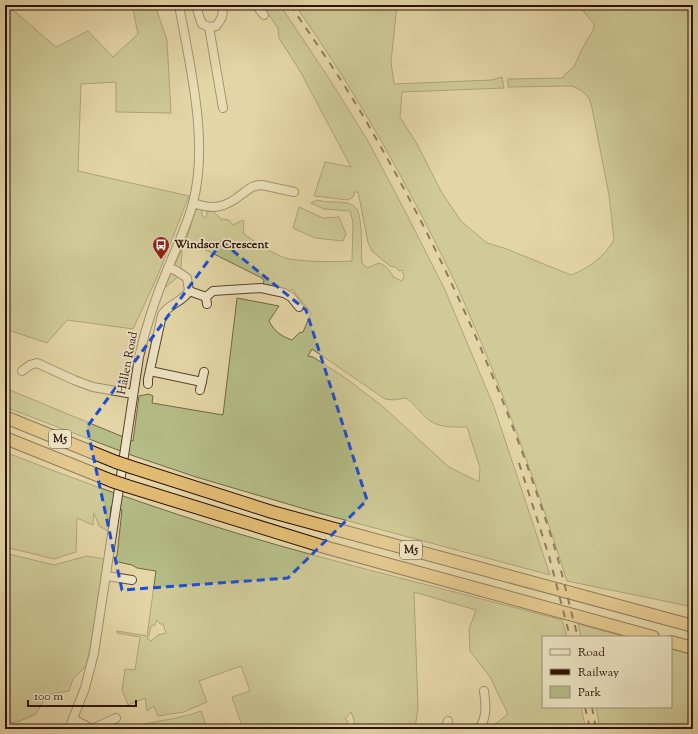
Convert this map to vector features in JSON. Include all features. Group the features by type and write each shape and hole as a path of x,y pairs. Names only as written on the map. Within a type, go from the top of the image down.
{"highway":[{"name":"M5","path":"5,417 116,462 272,512 693,626"},
{"name":"M5","path":"5,438 112,481 328,548 649,636"},
{"path":"672,642 693,648"}],"street":[{"name":"Hallen Road","path":"69,729 90,671 139,357 145,334 168,268 180,241 193,203 196,185 198,160 197,107 179,5"},
{"path":"196,5 202,24 209,26 216,26 222,19 222,5"},
{"path":"256,5 264,14"},
{"path":"209,26 223,108"},
{"path":"193,203 212,208 236,200 253,186 257,185 294,192"},
{"path":"148,384 162,316 167,308 184,298 189,291 187,278 175,270 168,268"},
{"path":"189,291 207,300 213,291 262,288 284,293 291,297 300,307"},
{"path":"22,371 30,364 37,363 74,380 93,386 133,394"},
{"path":"150,371 201,386 204,372"},
{"path":"106,576 132,580"},
{"path":"479,729 485,714 484,691"},
{"path":"73,719 92,729 116,718"}],"highlighted area":[{"path":"222,242 306,310 367,500 288,578 122,590 87,427"}],"green space":[{"path":"5,5 7,5 56,47 88,31 113,57 138,34 132,5 155,5 167,40 171,113 116,112 116,82 81,84 78,171 189,196 158,275 133,329 67,320 47,343 5,329"},
{"path":"262,5 280,5 330,80 368,141 445,290 494,407 550,575 315,512 196,477 131,455 5,407 5,388 133,441 139,396 149,394 153,396 152,403 223,415 237,298 279,306 269,321 279,333 292,340 299,333 303,332 311,313 292,289 288,292 263,286 264,280 260,277 186,240 196,209 201,209 202,216 206,218 207,212 213,211 221,219 229,220 233,225 243,220 243,233 278,255 289,259 329,262 352,261 353,222 350,211 324,209 311,203 317,200 348,203 355,207 360,218 362,263 367,268 379,263 384,265 391,272 393,277 402,281 404,276 402,270 399,271 396,267 390,266 372,251 368,242 358,192 355,192 353,197 348,200 314,196 325,162 351,167 300,71 279,38 278,28","holes":["312,349 385,399 393,400 406,398 429,420 436,424 449,427 467,427 480,468 479,482 449,467 381,405 344,377 313,357 308,356"]},
{"path":"295,5 397,5 391,62 394,84 492,80 502,77 504,88 402,92 400,117 417,144 442,193 461,221 487,243 504,248 571,275 584,269 601,257 614,240 609,195 589,98 582,91 572,86 508,87 508,79 564,78 564,75 574,67 594,28 594,24 578,5 693,5 693,607 567,581 536,486 513,423 489,361 454,280 400,174 380,139 339,71"},
{"path":"299,207 323,218 339,217 346,234 343,241 315,238 293,228"},
{"path":"182,250 181,270 174,267"},
{"path":"169,270 179,276 161,291"},
{"path":"5,452 120,495 236,533 358,567 562,620 567,636 542,636 542,708 581,708 586,729 489,729 508,714 490,677 470,651 469,629 476,610 414,592 418,708 415,729 351,729 352,724 355,723 351,712 345,719 348,721 345,729 243,729 232,697 250,691 241,666 199,681 207,702 184,712 158,716 154,706 147,711 145,698 128,705 122,690 125,669 135,670 140,637 117,633 117,631 147,636 156,571 137,568 132,565 114,561 115,557 117,556 122,510 111,506 109,532 99,526 94,513 93,525 77,518 76,552 54,559 5,547","holes":["157,620 160,624 163,624 166,633 158,635 151,641 147,638 149,636 151,626 155,625"]},
{"path":"5,553 54,565 87,556 104,559 91,645 86,666 73,679 69,691 47,695 36,714 20,721 5,724"},
{"path":"578,624 622,636 581,636"},
{"path":"672,649 693,655 693,729 600,729 596,708 672,708"},
{"path":"201,711 207,729 144,729 144,724"}],"railway":[{"path":"290,5 334,69 402,185 428,235 477,339 499,391 538,498 556,552 578,636"},
{"path":"519,463 549,556 570,636"},
{"path":"585,708 590,729"},
{"path":"592,708 596,729"}],"place":[{"name":"Windsor Crescent","path":"161,260"}]}
